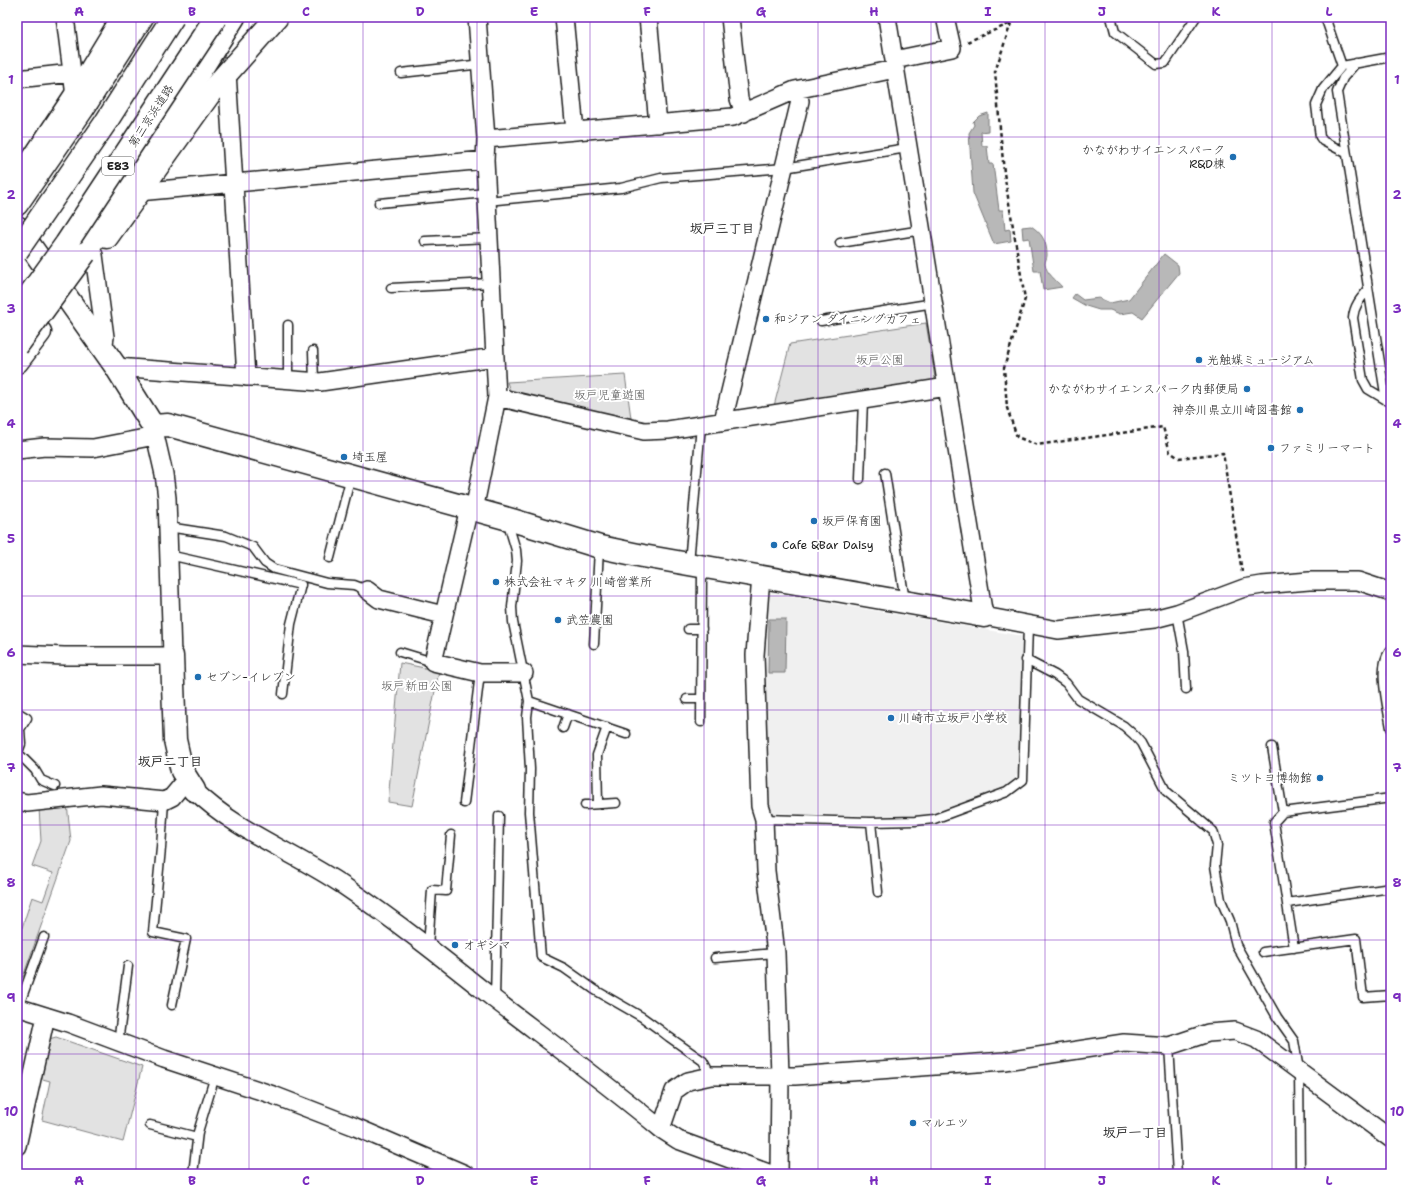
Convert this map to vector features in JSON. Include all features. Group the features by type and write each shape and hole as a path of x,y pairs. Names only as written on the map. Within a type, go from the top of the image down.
{"main road":[{"path":"17,204 78,103 122,17"},
{"path":"17,183 142,17"},
{"name":"E83","path":"30,252 106,122 173,17"},
{"path":"17,296 30,252 150,68 181,17"},
{"path":"17,263 30,252 98,179 203,17"},
{"name":"第三京浜道路","path":"17,312 66,244 216,17"},
{"path":"17,346 85,253 234,17"},
{"path":"17,362 66,297 138,192 227,72 277,17"},
{"path":"17,227 30,252 66,297 116,367 154,431 168,425 512,520 600,547 984,616"},
{"path":"172,656 175,740 182,771 190,785"}],"street":[{"path":"65,17 72,73 78,103"},
{"path":"477,17 482,64 486,139 485,160 497,397 471,509 443,615 433,662 480,673 524,673"},
{"path":"564,17 575,131"},
{"path":"648,17 658,124"},
{"path":"730,17 739,99 744,113"},
{"path":"887,17 984,616 1028,626 1058,630 1154,619 1177,613 1244,588 1309,581 1358,581 1391,592"},
{"path":"486,139 733,117 795,90 952,48 945,17"},
{"path":"227,72 246,377"},
{"path":"17,79 72,73"},
{"path":"723,421 800,101 795,90"},
{"path":"138,192 485,160"},
{"path":"94,255 105,337 103,349"},
{"path":"116,367 314,382 495,357"},
{"path":"497,397 644,431 668,430 947,387"},
{"path":"17,450 45,447 93,448 154,431 164,474 168,527 172,656 64,656 17,654"},
{"path":"761,576 756,655 760,806 764,819 766,871 776,953 780,1075 779,1174"},
{"path":"367,590 379,599 443,615"},
{"path":"18,798 101,796 164,801 190,785 213,809 320,870 345,886 495,999 661,1129 678,1140 731,1167 772,1174"},
{"path":"18,1008 46,1016 118,1043 273,1095 353,1126 465,1174"},
{"path":"17,1146 46,1016"},
{"path":"661,1129 674,1092 688,1081 711,1076 795,1076 1005,1060 1124,1043 1169,1046 1208,1033 1235,1031 1256,1039 1300,1070 1391,1139"}],"lane":[{"path":"1111,17 1115,32 1156,64 1164,63 1196,17"},
{"path":"1325,17 1342,66"},
{"path":"1346,153 1323,141 1320,137 1316,105 1323,89 1342,66 1391,57"},
{"path":"1356,63 1343,78 1337,92 1368,290 1388,401"},
{"path":"401,73 482,64"},
{"path":"379,203 621,188 661,178 784,168 907,148"},
{"path":"840,243 922,230"},
{"path":"425,241 489,238"},
{"path":"391,288 491,283"},
{"path":"1368,290 1357,302 1353,310 1363,380 1368,388 1388,401"},
{"path":"821,322 934,303"},
{"path":"288,325 288,379"},
{"path":"313,351 314,382"},
{"path":"860,479 863,400"},
{"path":"701,425 696,565 702,629 701,722"},
{"path":"885,473 905,602"},
{"path":"330,558 351,476"},
{"path":"512,520 510,530 516,550 517,561 512,607 529,701 527,717 530,769 529,812 542,957 564,968 595,990 660,1030 669,1038 703,1061 711,1076"},
{"path":"168,527 232,538 253,547 265,563 274,569 328,583 354,586 367,590"},
{"path":"594,644 600,547"},
{"path":"169,555 300,585 291,624 283,694"},
{"path":"1177,613 1184,651 1186,689"},
{"path":"764,819 871,822 934,819 1008,792 1023,780 1028,626"},
{"path":"688,629 702,629"},
{"path":"1391,650 1386,654 1383,671 1391,728"},
{"path":"400,652 433,662"},
{"path":"1026,660 1055,675 1066,683 1078,699 1124,726 1134,735 1141,743 1166,791 1213,831 1217,845 1215,866 1221,900 1230,921 1236,945 1277,1017 1294,1041 1300,1070 1300,1174"},
{"path":"464,803 480,673"},
{"path":"687,699 701,699"},
{"path":"529,701 626,734"},
{"path":"17,712 27,718 20,729 21,744 18,754 35,770 41,780 55,786"},
{"path":"563,728 568,714"},
{"path":"598,804 597,755 607,727"},
{"path":"1272,747 1283,812"},
{"path":"1294,948 1274,822 1283,812 1391,798"},
{"path":"164,801 153,932 186,939 172,1005"},
{"path":"585,805 616,803"},
{"path":"495,999 499,816"},
{"path":"871,822 878,892"},
{"path":"428,948 432,890 446,891 451,835"},
{"path":"1287,903 1391,888"},
{"path":"18,1008 44,937"},
{"path":"1263,952 1356,939 1363,998 1391,995"},
{"path":"715,958 776,953"},
{"path":"118,1043 128,966"},
{"path":"1169,1046 1177,1174"},
{"path":"193,1174 197,1137 215,1076"},
{"path":"150,1125 197,1137"}],"path":[{"path":"1015,17 1011,23 995,72 1004,173 1025,299 1004,368 1007,408 1017,437 1037,445 1163,427 1170,452 1179,458 1223,453 1244,588"},
{"path":"952,48 1011,23"}],"shaded area":[{"path":"988,113 988,131 981,132 982,146 987,146 989,164 993,164 999,210 1003,210 1005,230 1010,229 1011,241 994,244 973,193 969,133 974,125 973,122 979,116"},
{"path":"1031,226 1041,235 1045,242 1047,255 1045,264 1047,270 1062,287 1043,290 1040,271 1034,271 1029,238 1023,239 1022,227"},
{"path":"1164,254 1178,265 1179,273 1142,318 1133,312 1120,314 1110,310 1099,310 1086,306 1072,298 1075,294 1083,300 1099,298 1110,303 1129,299"},
{"name":"川崎市立坂戸小学校","path":"766,592 1022,636 1018,772 1012,784 1003,790 947,811 910,817 772,813 764,806 761,664"},
{"path":"769,619 786,619 785,673 768,673"}],"green space":[{"name":"坂戸公園","path":"926,323 935,378 931,383 774,406 790,344"},
{"name":"坂戸児童遊園","path":"625,375 631,418 511,394 507,382"},
{"name":"坂戸新田公園","path":"400,663 439,671 412,806 388,802"},
{"path":"67,804 71,841 23,977 17,976 17,943 32,897 43,901 53,873 32,866 41,841 39,808"},
{"path":"56,1037 142,1067 123,1142 42,1120 50,1081 39,1078 49,1039"}],"place":[{"name":"かながわサイエンスパーク R&D棟","path":"1233,157"},
{"name":"和ジアン ダイニングカフェ","path":"766,319"},
{"name":"光触媒ミュージアム","path":"1199,360"},
{"name":"かながわサイエンスパーク内郵便局","path":"1247,389"},
{"name":"神奈川県立川崎図書館","path":"1300,410"},
{"name":"ファミリーマート","path":"1271,448"},
{"name":"埼玉屋","path":"344,457"},
{"name":"坂戸保育園","path":"814,521"},
{"name":"Cafe &Bar Daisy","path":"774,545"},
{"name":"株式会社マキタ 川崎営業所","path":"496,582"},
{"name":"武笠農園","path":"558,620"},
{"name":"セブン-イレブン","path":"198,677"},
{"name":"川崎市立坂戸小学校","path":"891,718"},
{"name":"ミツトヨ博物館","path":"1320,778"},
{"name":"オギシマ","path":"455,945"},
{"name":"マルエツ","path":"913,1123"}],"district":[{"name":"坂戸三丁目","path":"722,228"},
{"name":"坂戸二丁目","path":"170,761"},
{"name":"坂戸一丁目","path":"1135,1132"}]}
